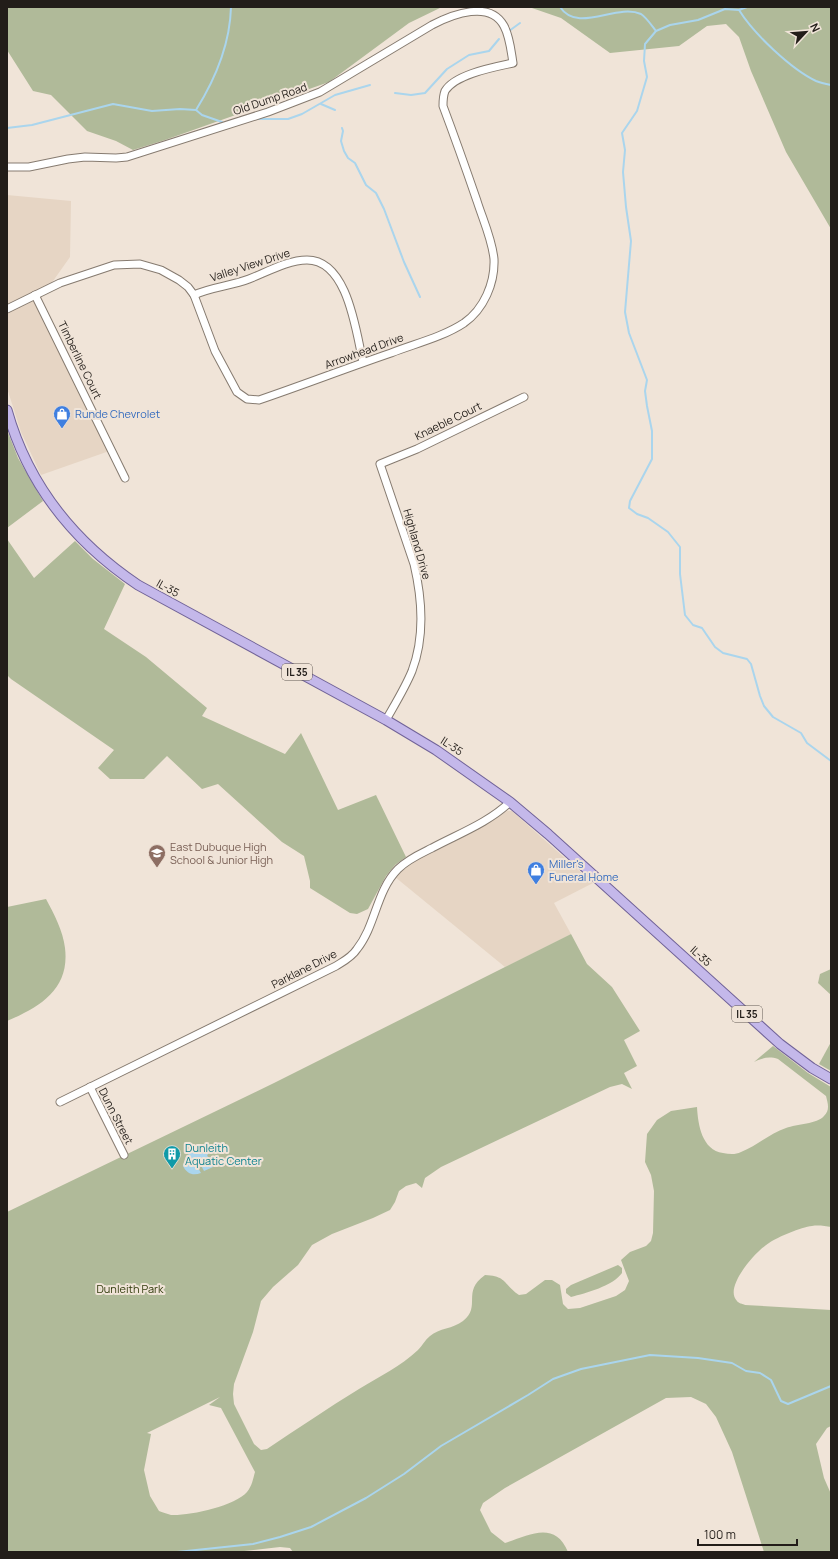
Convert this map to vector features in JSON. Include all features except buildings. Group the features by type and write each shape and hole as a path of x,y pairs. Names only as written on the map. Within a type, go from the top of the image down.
{"main road":[{"name":"IL-35","path":"7,410 22,452 34,476 50,500 66,522 86,544 118,572 169,602 386,720 456,763 510,802 548,834 776,1041 794,1055 831,1079"}],"street":[{"name":"Old Dump Road","path":"7,167 29,167 68,158 127,157 293,103 326,90 445,18 469,11 482,11 493,14 499,18 504,25 509,39"},
{"name":"Arrowhead Drive","path":"7,309 60,283 114,264 140,264 161,270 179,280 188,287 194,295 213,345 229,379 237,392 247,399 259,400 442,334 464,323 478,309 487,294 492,279 494,260 488,232 443,106 443,99 445,91 462,78 513,63 509,39"},
{"name":"Valley View Drive","path":"194,295 244,280 297,261 315,260 323,264 335,274 345,292 356,329 363,362"},
{"name":"Timberline Court","path":"36,295 124,478"},
{"name":"Knaeble Court","path":"380,464 417,449 524,397"},
{"name":"Highland Drive","path":"380,464 414,564 417,579 421,623 418,651 412,672 386,720"},
{"name":"Parklane Drive","path":"60,1102 336,966 345,960 357,950 362,942 383,891 389,880 398,869 408,860 420,853 496,815 510,802"},
{"name":"Dunn Street","path":"90,1087 124,1155"}],"shaded area":[{"name":"Runde Chevrolet","path":"7,195 71,201 70,257 41,298 115,449 41,475 21,432 7,388"},
{"path":"507,811 512,811 593,883 554,903 571,934 505,967 395,877 403,868 424,855 492,821"}],"green space":[{"path":"7,7 442,7 409,23 329,82 133,150 116,141 87,131 51,95 33,91 7,50"},
{"path":"529,7 831,7 831,229 786,152 751,71 739,37 726,24 707,26 679,46 610,53 561,18"},
{"path":"7,430 18,458 43,501 7,528"},
{"path":"7,539 34,578 75,541 93,559 125,584 104,629 146,657 207,708 202,716 285,754 301,733 338,810 376,795 406,857 395,865 386,876 368,909 357,914 350,913 310,888 310,881 304,856 282,842 218,784 202,789 167,756 144,779 110,779 98,768 114,750 7,675"},
{"path":"46,899 58,923 64,942 65,962 63,975 58,985 41,1003 7,1021 7,907"},
{"name":"Dunleith Park","path":"571,934 587,964 612,987 640,1031 624,1040 637,1066 624,1073 632,1089 622,1084 610,1087 441,1167 425,1178 422,1188 416,1183 406,1186 399,1191 390,1210 332,1234 312,1245 298,1265 273,1287 261,1301 253,1332 234,1384 233,1394 234,1404 254,1444 261,1450 267,1449 397,1366 418,1350 434,1333 455,1326 463,1321 471,1310 474,1287 485,1275 501,1279 519,1295 526,1294 545,1280 552,1280 560,1285 563,1304 568,1309 580,1308 616,1296 625,1290 629,1281 621,1260 630,1252 646,1246 651,1241 653,1233 654,1191 651,1175 645,1162 647,1134 657,1120 671,1111 697,1107 700,1129 706,1142 716,1151 732,1154 739,1153 747,1149 780,1130 817,1121 826,1114 828,1107 826,1096 778,1059 766,1058 754,1062 773,1046 808,1073 831,1087 831,1227 814,1226 802,1228 769,1243 757,1253 743,1269 734,1287 734,1295 739,1303 745,1305 831,1310 831,1426 827,1428 816,1444 824,1478 831,1494 831,1552 764,1552 732,1452 716,1417 706,1404 691,1397 666,1398 505,1488 483,1503 480,1510 491,1532 505,1543 532,1534 541,1532 549,1533 556,1536 563,1542 568,1552 293,1552 290,1548 280,1547 235,1552 7,1552 7,1212 274,1083","holes":["220,1397 209,1405 221,1408 255,1472 250,1487 247,1492 233,1502 200,1512 171,1515 159,1511 150,1496 144,1470 151,1434 147,1433"]},
{"path":"831,969 831,995 818,983 820,974"},
{"path":"831,1042 831,1071 819,1064"},
{"path":"618,1265 622,1268 622,1273 612,1282 591,1291 571,1297 566,1293 566,1289 571,1285"}],"water":[{"path":"206,1143 211,1152 207,1155 213,1167 204,1171 197,1158 193,1160 192,1163 197,1166 201,1173 188,1173 183,1166 186,1156"}],"waterway":[{"path":"196,110 210,86 221,61 228,35 231,7"},
{"path":"560,7 568,15 577,18 587,18 620,12 641,14 656,31"},
{"path":"747,7 739,10 725,9 698,20 670,25 656,31 645,44 644,61 647,77 637,111 622,133 625,150 623,172 631,241 625,312 629,333 647,380 645,391 652,431 652,459 630,501 629,508 637,514 648,518 668,532 680,547 680,574 685,615 693,625 702,628 715,647 723,653 747,659 751,664 764,706 773,717 801,733 807,743 831,761"},
{"path":"739,10 763,40 785,60 816,81 831,85"},
{"path":"509,31 520,23"},
{"path":"395,93 411,95 425,93 447,69 469,55 489,51 499,39"},
{"path":"257,119 288,119 302,114 335,95 370,85"},
{"path":"7,128 32,125 113,104 152,111 180,109 196,110 202,115 222,122"},
{"path":"321,104 335,110"},
{"path":"342,128 343,131 341,141 344,151 348,158 355,163 366,185 376,193 420,297"},
{"path":"177,1552 253,1544 311,1527 366,1498 404,1474 441,1446 553,1379 581,1369 650,1355 698,1358 732,1363 746,1371 760,1373 771,1380 781,1401 788,1404 831,1386"}],"place":[{"name":"Runde Chevrolet","path":"62,429"},
{"name":"East Dubuque High School & Junior High","path":"157,868"},
{"name":"Miller's Funeral Home","path":"536,885"},
{"name":"Dunleith Aquatic Center","path":"172,1169"}]}
